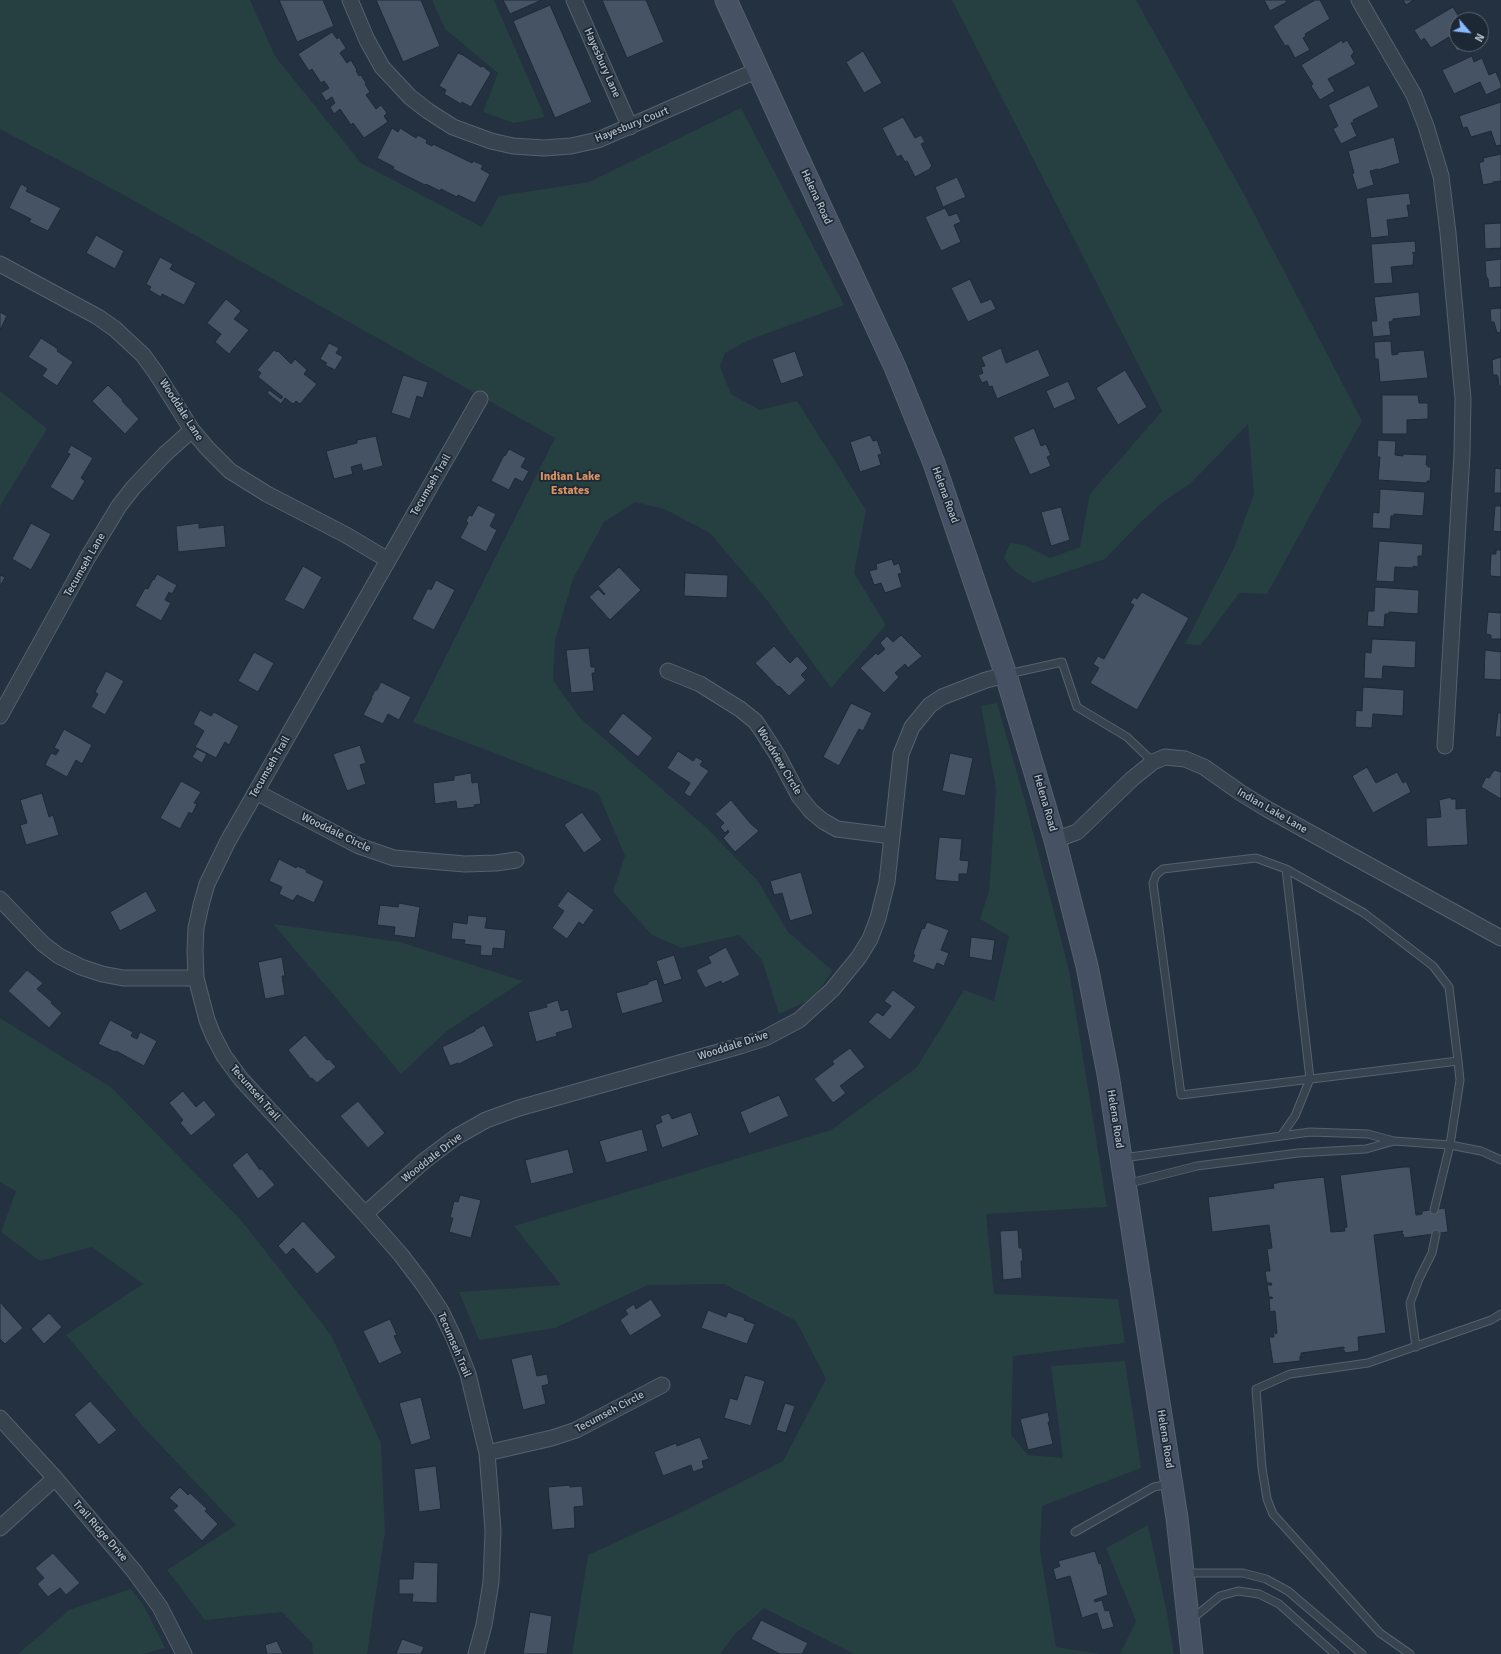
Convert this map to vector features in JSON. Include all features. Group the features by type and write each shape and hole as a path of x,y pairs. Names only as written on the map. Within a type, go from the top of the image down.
{"main road":[{"name":"Helena Road","path":"726,0 895,367 949,506 1006,675 1055,840 1087,966 1108,1074 1171,1483 1192,1654"}],"street":[{"name":"Hayesbury Court","path":"350,0 367,40 382,67 410,97 453,127 491,142 513,146 544,148 571,146 598,140 758,70"},
{"name":"Hayesbury Lane","path":"574,0 630,127"},
{"path":"1359,0 1414,95 1426,126 1441,176 1448,232 1463,399 1462,454 1445,746"},
{"name":"Wooddale Lane","path":"0,264 85,309 115,329 143,355 156,372 192,430 230,471 267,494 346,535 388,560"},
{"name":"Tecumseh Trail","path":"476,1654 484,1624 491,1582 493,1531 487,1453 468,1374 454,1338 440,1311 423,1284 401,1255 241,1079 224,1056 207,1020 196,978 196,928 207,884 228,841 480,399"},
{"name":"Tecumseh Lane","path":"0,716 88,558 119,506 133,488 165,454 192,430"},
{"name":"Woodview Circle","path":"668,671 700,684 740,709 755,721 778,756 799,796 811,811 823,821 838,828 892,836"},
{"name":"Wooddale Drive","path":"365,1214 424,1161 456,1137 486,1120 519,1108 740,1046 765,1038 799,1020 832,990 859,957 870,938 883,900 901,754 912,727 930,705 942,697 986,680 1006,675"},
{"name":"Indian Lake Lane","path":"1055,840 1077,832 1132,779 1153,762 1171,756 1193,762 1268,810 1501,938"},
{"name":"Wooddale Circle","path":"256,792 359,846 394,858 465,864 496,863 516,860"},
{"path":"0,899 43,944 58,956 81,967 102,974 123,978 196,978"},
{"name":"Tecumseh Circle","path":"487,1453 552,1438 576,1430 662,1385"},
{"name":"Trail Ridge Drive","path":"0,1418 54,1478 149,1590 160,1607 184,1654"},
{"path":"0,1528 54,1478"}],"lane":[{"path":"1006,675 1062,662 1077,707 1127,737 1153,762"},
{"path":"1434,1210 1450,1145 1460,1080 1458,1061 1449,987 1433,966 1364,913 1286,869 1256,858 1163,869 1156,875 1153,883 1181,1095 1458,1061"},
{"path":"1281,1136 1295,1116 1310,1079 1286,869"},
{"path":"1122,1158 1310,1132 1368,1134 1394,1141 1450,1145 1481,1152 1501,1160"},
{"path":"1126,1184 1197,1166 1298,1153 1366,1149 1394,1141"},
{"path":"1416,1347 1410,1303 1419,1279 1432,1254 1436,1234"},
{"path":"1410,1654 1380,1633 1273,1514 1267,1499 1262,1468 1256,1389 1290,1374 1368,1363 1491,1320 1501,1314"},
{"path":"1075,1532 1154,1487 1171,1483"},
{"path":"1183,1573 1243,1573 1266,1579 1288,1591 1362,1654"},
{"path":"1189,1622 1220,1596 1238,1591 1259,1594 1279,1604 1335,1654"}],"green space":[{"path":"0,0 250,0 275,56 361,163 482,227 499,196 589,182 741,108 844,305 749,340 725,353 720,366 731,394 760,410 797,401 866,510 854,573 886,625 831,688 766,599 710,533 664,509 635,502 604,522 573,579 555,641 553,680 579,717 707,828 758,881 788,932 833,971 812,999 779,1014 762,960 739,935 682,948 652,935 613,892 625,856 598,793 413,722 555,438 111,188 0,129"},
{"path":"432,0 494,0 545,117 514,123 483,112 498,73 445,29"},
{"path":"952,0 1136,0 1246,198 1362,421 1267,594 1239,593 1201,645 1185,644 1234,548 1254,494 1248,424 1191,483 1164,501 1105,559 1033,583 1013,570 1004,558 1010,543 1024,545 1050,558 1080,547 1090,494 1162,411"},
{"path":"0,391 47,429 0,506"},
{"path":"997,703 1025,801 1069,970 1107,1207 986,1214 994,1294 1118,1299 1125,1343 1013,1356 1011,1435 1028,1455 1063,1458 1051,1366 1125,1361 1141,1468 1042,1506 1040,1550 1056,1647 1100,1654 854,1654 764,1608 734,1635 720,1654 572,1654 588,1555 682,1512 783,1461 826,1379 796,1321 724,1284 648,1285 555,1328 479,1340 459,1292 561,1285 514,1226 831,1130 917,1067 964,990 994,1001 1009,936 980,919 989,891 996,789 981,706"},
{"path":"273,924 400,942 523,981 447,1031 401,1074"},
{"path":"0,1018 112,1088 241,1220 331,1335 381,1443 385,1532 367,1654 313,1654 312,1643 282,1612 205,1620 167,1570 236,1525 146,1430 66,1335 143,1284 92,1247 40,1261 1,1232 16,1191 0,1182"},
{"path":"1148,1525 1166,1608 1174,1654 1120,1654 1136,1621 1106,1548"},
{"path":"131,1589 144,1606 165,1648 143,1654 18,1654 69,1610"}],"building":[{"path":"279,0 323,0 334,26 297,42"},
{"path":"376,0 421,0 440,46 403,62"},
{"path":"503,0 542,0 510,14"},
{"path":"602,0 646,0 664,42 627,58"},
{"path":"1264,0 1285,0 1287,2 1270,11"},
{"path":"1315,0 1320,0 1330,19 1305,34 1306,36 1303,38 1310,50 1295,58 1288,45 1285,46 1273,26"},
{"path":"1403,0 1414,0 1406,5"},
{"path":"550,5 592,102 555,118 513,21"},
{"path":"1453,7 1456,12 1449,12 1449,37 1431,48 1424,38 1421,41 1414,30"},
{"path":"332,32 337,39 339,37 346,48 340,53 347,63 351,60 359,76 361,75 366,83 365,84 370,92 366,95 376,109 381,105 387,113 384,116 388,122 364,138 353,123 351,125 340,109 334,114 330,107 335,103 332,97 326,101 321,93 329,88 324,81 321,83 312,69 309,71 298,54"},
{"path":"1342,40 1343,43 1347,40 1354,52 1351,56 1356,64 1328,79 1335,91 1320,100 1311,86 1313,84 1301,65"},
{"path":"863,51 882,83 864,93 846,62"},
{"path":"458,53 481,67 483,66 491,73 471,107 462,102 461,104 444,94 446,90 439,86"},
{"path":"1472,56 1474,62 1482,58 1489,75 1496,72 1501,88 1486,95 1480,82 1454,94 1442,70"},
{"path":"1369,85 1379,107 1353,120 1354,122 1351,123 1357,136 1341,144 1333,129 1338,126 1328,105"},
{"path":"1501,102 1501,145 1496,146 1491,131 1471,137 1467,127 1463,128 1459,116"},
{"path":"903,117 915,138 921,135 925,142 921,144 932,166 930,169 915,177 907,161 905,162 901,155 897,157 882,128"},
{"path":"392,128 398,132 400,128 416,138 418,135 427,140 426,143 432,146 433,144 472,163 473,161 483,165 481,169 490,174 475,203 458,195 457,197 441,189 440,191 426,184 425,185 393,169 394,167 377,158"},
{"path":"1394,137 1400,163 1370,171 1374,185 1357,190 1352,174 1354,173 1348,151"},
{"path":"1501,154 1501,181 1483,185 1479,163 1484,161 1483,158"},
{"path":"957,177 966,197 943,207 935,187"},
{"path":"21,184 28,188 26,191 61,208 48,231 29,222 31,219 9,208"},
{"path":"1409,193 1411,205 1407,205 1409,217 1387,220 1389,236 1371,238 1366,198"},
{"path":"945,208 949,216 957,213 961,222 954,225 961,242 941,251 925,217"},
{"path":"1501,223 1501,248 1485,249 1484,224"},
{"path":"96,235 124,251 115,269 86,253"},
{"path":"1415,241 1416,252 1412,253 1414,253 1413,265 1391,267 1393,283 1374,284 1371,244"},
{"path":"160,257 173,264 170,269 196,283 184,305 162,294 161,297 149,290 151,287 146,284"},
{"path":"1501,259 1501,287 1489,288 1488,279 1486,276 1485,261"},
{"path":"970,279 981,303 991,299 996,309 968,322 951,288"},
{"path":"1419,292 1421,316 1393,319 1393,321 1389,322 1391,335 1373,337 1371,321 1377,321 1374,297"},
{"path":"226,299 241,311 234,319 249,330 229,354 215,342 221,334 207,323"},
{"path":"1501,308 1501,332 1497,333 1494,322 1491,322 1490,309"},
{"path":"0,312 7,316 0,330"},
{"path":"41,338 58,349 57,351 73,362 57,386 42,376 47,369 28,357"},
{"path":"1391,341 1392,355 1398,354 1398,352 1424,350 1428,378 1380,382 1378,359 1375,359 1374,342"},
{"path":"329,343 339,348 336,353 343,357 335,370 325,365 327,363 320,359"},
{"path":"1001,348 1006,363 1038,349 1050,376 997,399 992,386 989,387 987,381 982,383 978,375 983,373 981,367 985,366 981,357"},
{"path":"274,350 277,352 278,351 291,364 295,359 307,370 304,374 317,384 300,404 296,401 293,404 285,398 281,404 267,393 269,390 281,399 283,397 258,377 261,373 257,370"},
{"path":"795,351 804,376 781,384 772,359"},
{"path":"1501,357 1501,386 1499,386 1497,375 1493,375 1492,360"},
{"path":"1125,370 1147,407 1118,425 1096,388"},
{"path":"403,375 428,382 423,398 417,396 410,419 391,413"},
{"path":"1068,381 1076,399 1054,409 1046,391"},
{"path":"108,385 139,419 125,434 92,401"},
{"path":"1382,395 1418,395 1419,403 1428,403 1428,419 1407,420 1407,434 1382,434"},
{"path":"1034,428 1041,446 1046,444 1051,455 1047,457 1051,466 1030,475 1013,437"},
{"path":"870,435 873,441 877,440 882,454 878,455 881,465 860,472 850,442"},
{"path":"376,436 383,466 363,471 361,464 351,467 353,474 334,479 326,451 357,443 357,440"},
{"path":"1378,440 1396,441 1395,455 1427,455 1426,465 1431,467 1430,481 1427,481 1427,483 1378,480 1380,457 1377,457"},
{"path":"71,445 93,458 81,478 85,481 73,501 50,487 70,454 67,453"},
{"path":"509,449 526,458 521,467 529,471 523,482 515,478 509,490 491,481 504,455 505,456"},
{"path":"1495,468 1501,469 1501,493 1494,493"},
{"path":"1380,489 1425,492 1423,516 1394,514 1394,516 1391,516 1390,529 1372,528 1373,512 1379,513"},
{"path":"478,505 496,514 490,526 497,530 486,552 460,538 468,523 466,521 469,515 472,516"},
{"path":"1495,506 1501,506 1501,532 1493,531"},
{"path":"1061,507 1070,540 1051,546 1041,512"},
{"path":"31,523 51,534 31,570 12,559"},
{"path":"199,523 199,528 224,525 226,547 178,552 176,526"},
{"path":"1379,541 1423,544 1422,556 1418,556 1418,567 1395,567 1394,582 1376,581"},
{"path":"1496,550 1501,550 1501,577 1491,576 1490,573 1491,554 1496,554"},
{"path":"892,559 894,565 899,563 902,573 898,574 902,587 885,593 881,583 874,585 869,571 877,569 876,564"},
{"path":"303,566 322,577 304,610 284,600"},
{"path":"619,567 641,590 610,620 589,597 598,589 604,595 605,594 598,586"},
{"path":"685,573 728,575 727,598 684,596"},
{"path":"157,574 177,585 172,594 169,592 165,600 171,603 161,621 135,606 145,588 148,589"},
{"path":"0,575 5,577 0,587"},
{"path":"436,580 455,590 434,630 412,619 428,588 431,590"},
{"path":"1375,587 1419,590 1418,614 1389,612 1389,614 1385,614 1384,627 1367,626 1368,611 1374,611"},
{"path":"1142,592 1189,618 1137,710 1090,683 1099,668 1093,664 1098,656 1104,659 1134,605 1130,603 1134,597 1137,599"},
{"path":"1488,612 1501,613 1501,639 1491,639 1491,635 1486,634"},
{"path":"901,635 922,656 908,668 905,664 895,673 899,677 884,693 860,668 876,653 878,655 885,649 880,643 887,636 893,642"},
{"path":"1372,639 1416,641 1415,668 1383,666 1382,679 1364,678 1365,652 1371,653"},
{"path":"774,646 790,663 797,656 808,668 801,675 806,680 789,696 779,686 778,687 755,663"},
{"path":"589,648 591,667 595,667 595,673 592,673 594,691 571,693 566,650"},
{"path":"1485,650 1501,652 1501,680 1484,679"},
{"path":"254,652 274,663 258,692 238,681"},
{"path":"106,671 124,681 105,715 91,707 98,694 95,692"},
{"path":"381,682 411,697 399,720 388,714 383,724 363,715 375,690 377,690"},
{"path":"1363,687 1404,690 1403,716 1373,714 1372,728 1355,727 1356,710 1362,711"},
{"path":"851,703 872,713 863,731 859,729 839,766 823,757"},
{"path":"200,710 211,716 214,712 239,726 229,745 225,742 216,758 195,747 204,731 193,724"},
{"path":"623,713 653,738 638,757 608,732"},
{"path":"1498,713 1501,713 1501,737 1495,737"},
{"path":"64,729 92,745 82,764 76,760 67,777 45,765 51,753 56,755 59,750 54,748"},
{"path":"360,745 366,763 360,765 366,784 347,791 333,754"},
{"path":"197,749 207,754 202,763 192,757"},
{"path":"678,751 693,761 696,757 703,761 700,765 709,771 690,797 684,793 690,783 667,768"},
{"path":"950,753 973,758 965,796 942,791"},
{"path":"1367,767 1376,783 1397,772 1403,783 1406,781 1411,792 1373,813 1352,776"},
{"path":"1494,770 1501,772 1501,799 1481,787 1486,777 1489,778"},
{"path":"471,773 472,783 478,782 481,804 474,805 475,807 457,809 456,801 435,804 433,783 454,780 454,776"},
{"path":"181,781 201,792 194,803 197,804 192,814 189,812 180,829 160,818"},
{"path":"42,793 49,817 53,815 59,835 26,845 20,825 27,823 20,800"},
{"path":"1451,797 1451,799 1456,799 1456,809 1466,808 1468,845 1427,847 1426,818 1441,817 1439,800"},
{"path":"731,800 750,823 759,831 735,852 723,838 729,832 728,830 725,833 720,827 724,823 715,814"},
{"path":"582,812 602,840 584,853 564,825"},
{"path":"939,837 962,839 960,860 969,861 967,874 959,874 959,882 936,880 935,878"},
{"path":"279,859 296,868 297,866 307,870 306,872 324,881 314,903 297,895 293,901 279,894 282,887 269,881"},
{"path":"801,872 813,914 790,921 782,893 774,895 770,881"},
{"path":"146,891 157,911 120,931 110,912"},
{"path":"568,891 594,910 583,925 579,922 567,939 552,928 564,911 557,906"},
{"path":"399,903 420,907 415,938 394,935 395,927 377,925 380,905 398,907"},
{"path":"468,915 487,917 485,928 506,930 504,949 493,948 492,956 480,955 481,946 464,944 465,940 451,939 453,922 467,924"},
{"path":"927,922 949,930 941,950 949,953 944,966 937,963 934,970 912,962 915,955 913,954 922,928 924,929"},
{"path":"971,937 995,940 992,961 969,957"},
{"path":"726,947 740,975 722,984 721,981 705,988 696,970 711,963 708,957"},
{"path":"674,955 682,979 664,985 656,961"},
{"path":"282,957 285,976 282,976 285,995 265,999 258,962"},
{"path":"27,970 43,983 37,989 62,1013 49,1028 8,991"},
{"path":"657,979 663,1002 622,1014 616,993 648,984 648,982"},
{"path":"893,990 916,1007 890,1040 868,1022 877,1012 883,1016 891,1006 884,1001"},
{"path":"558,1000 561,1011 568,1009 573,1028 556,1033 557,1036 536,1042 528,1012 547,1007 546,1004"},
{"path":"110,1020 133,1032 131,1036 137,1039 140,1032 157,1041 144,1066 116,1051 115,1052 98,1044"},
{"path":"484,1025 494,1046 459,1064 450,1066 442,1047"},
{"path":"305,1035 327,1060 329,1059 336,1067 317,1083 312,1078 311,1079 288,1050"},
{"path":"850,1048 865,1067 840,1086 846,1093 833,1103 814,1079 834,1064 832,1061"},
{"path":"183,1091 196,1107 204,1100 216,1115 191,1136 180,1123 183,1120 169,1103"},
{"path":"779,1095 789,1116 749,1134 740,1112"},
{"path":"358,1101 385,1133 368,1148 340,1116"},
{"path":"691,1112 699,1135 662,1148 655,1125 662,1122 660,1116 669,1113 672,1119"},
{"path":"642,1129 648,1151 606,1163 599,1141"},
{"path":"568,1149 574,1173 531,1184 525,1160"},
{"path":"247,1152 260,1170 261,1168 275,1185 258,1199 232,1165"},
{"path":"1410,1167 1416,1215 1418,1215 1418,1212 1419,1215 1422,1214 1422,1211 1445,1208 1448,1232 1404,1238 1403,1234 1401,1234 1403,1231 1374,1235 1386,1333 1358,1337 1359,1351 1345,1353 1344,1350 1341,1351 1344,1347 1301,1353 1301,1355 1305,1354 1305,1356 1300,1356 1300,1361 1273,1364 1269,1337 1274,1337 1273,1331 1275,1331 1275,1334 1277,1333 1275,1311 1270,1312 1269,1299 1273,1298 1269,1297 1267,1285 1272,1285 1271,1283 1267,1283 1265,1271 1270,1271 1267,1249 1272,1248 1269,1225 1212,1232 1208,1197 1274,1188 1273,1184 1280,1182 1324,1177 1331,1232 1345,1231 1344,1228 1347,1227 1340,1175"},
{"path":"460,1195 481,1200 471,1238 449,1232 453,1218 450,1218 454,1201 458,1202"},
{"path":"303,1221 336,1257 317,1274 293,1248 286,1255 278,1246"},
{"path":"1018,1230 1019,1248 1022,1248 1022,1278 1003,1280 1000,1231"},
{"path":"651,1299 662,1316 630,1336 620,1320 628,1314 625,1310 634,1304 636,1309"},
{"path":"0,1302 23,1328 5,1344 0,1339"},
{"path":"708,1310 726,1317 728,1312 745,1318 744,1320 755,1324 747,1344 701,1328"},
{"path":"49,1313 62,1327 44,1344 31,1329"},
{"path":"390,1319 397,1335 394,1336 402,1353 379,1364 363,1331"},
{"path":"532,1354 537,1376 547,1374 549,1384 542,1386 546,1404 523,1410 511,1359"},
{"path":"745,1375 765,1381 751,1426 724,1418 730,1398 737,1400"},
{"path":"421,1397 431,1439 411,1445 399,1403"},
{"path":"90,1401 117,1430 99,1445 74,1415"},
{"path":"785,1403 795,1406 786,1433 776,1430"},
{"path":"1048,1412 1050,1422 1048,1422 1053,1444 1028,1450 1020,1419"},
{"path":"700,1437 709,1459 702,1461 704,1468 693,1472 691,1465 663,1476 654,1452 676,1443 677,1446"},
{"path":"436,1466 441,1509 419,1512 414,1469"},
{"path":"570,1485 570,1487 582,1486 584,1506 574,1507 575,1528 552,1530 548,1487"},
{"path":"180,1487 188,1495 190,1493 207,1509 205,1511 218,1524 202,1541 173,1510 178,1506 169,1498"},
{"path":"1095,1551 1099,1564 1101,1563 1108,1595 1094,1600 1095,1602 1102,1600 1105,1611 1109,1610 1114,1627 1102,1630 1097,1613 1082,1618 1070,1576 1056,1580 1053,1569 1060,1566 1058,1561"},
{"path":"53,1553 80,1583 66,1595 60,1588 48,1597 37,1584 44,1578 35,1568"},
{"path":"414,1562 438,1563 437,1603 412,1602 413,1594 399,1594 399,1579 413,1579"},
{"path":"530,1612 552,1616 547,1654 523,1654"},
{"path":"761,1620 808,1643 802,1654 780,1654 751,1639"},
{"path":"402,1639 424,1647 421,1654 396,1654"},
{"path":"277,1641 283,1654 267,1654 265,1645"}],"district":[{"name":"Indian Lake Estates","path":"570,484"}]}
